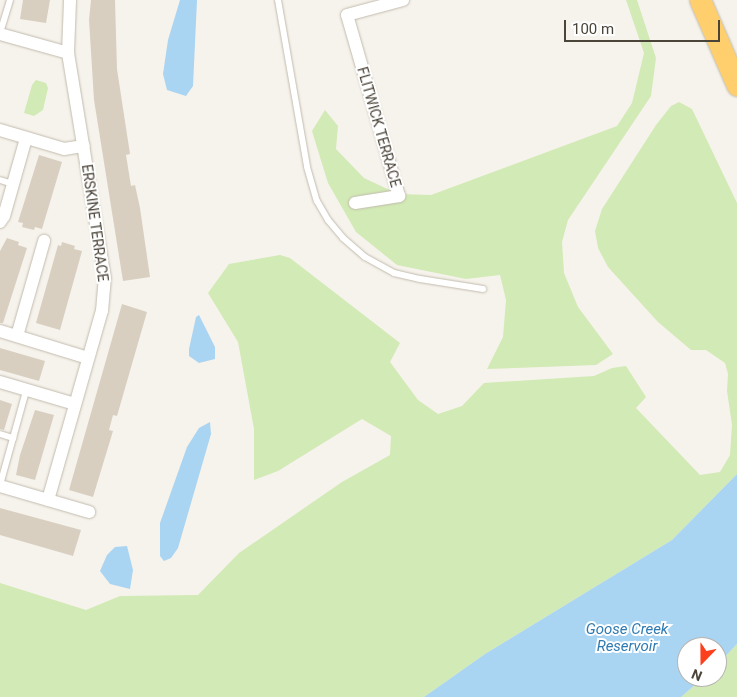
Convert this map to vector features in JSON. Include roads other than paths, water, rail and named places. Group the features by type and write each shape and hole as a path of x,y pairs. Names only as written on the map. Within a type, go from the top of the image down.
{"highway":[{"path":"700,0 737,85"}],"street":[{"name":"ERSKINE TERRACE","path":"48,500 102,311 105,279 68,53 70,0"},
{"name":"FLITWICK TERRACE","path":"355,203 399,196 347,15 403,0"},
{"path":"0,33 68,53"},
{"path":"0,130 64,149 84,146"},
{"path":"0,222 4,216 26,138"},
{"path":"17,336 44,241"},
{"path":"0,331 88,358"},
{"path":"0,382 75,404"},
{"path":"0,485 89,512"}],"lane":[{"path":"0,33 10,0"},
{"path":"278,0 307,168 317,200 328,220 343,238 365,257 394,272 420,279 483,289"},
{"path":"0,180 13,184"},
{"path":"0,485 26,391"},
{"path":"0,434 13,438"}],"water":[{"path":"180,0 197,0 193,86 186,96 167,90 163,74 168,40"},
{"path":"199,315 215,347 215,359 199,363 189,356 189,349 196,317"},
{"path":"210,422 211,434 178,548 171,558 164,561 160,556 160,523 187,447 199,428"},
{"name":"Goose Creek Reservoir","path":"737,474 737,644 727,654 727,637 677,637 677,687 692,687 681,697 424,697 485,654 672,540"},
{"path":"127,546 133,570 130,589 110,584 100,571 107,555 115,547"}]}
